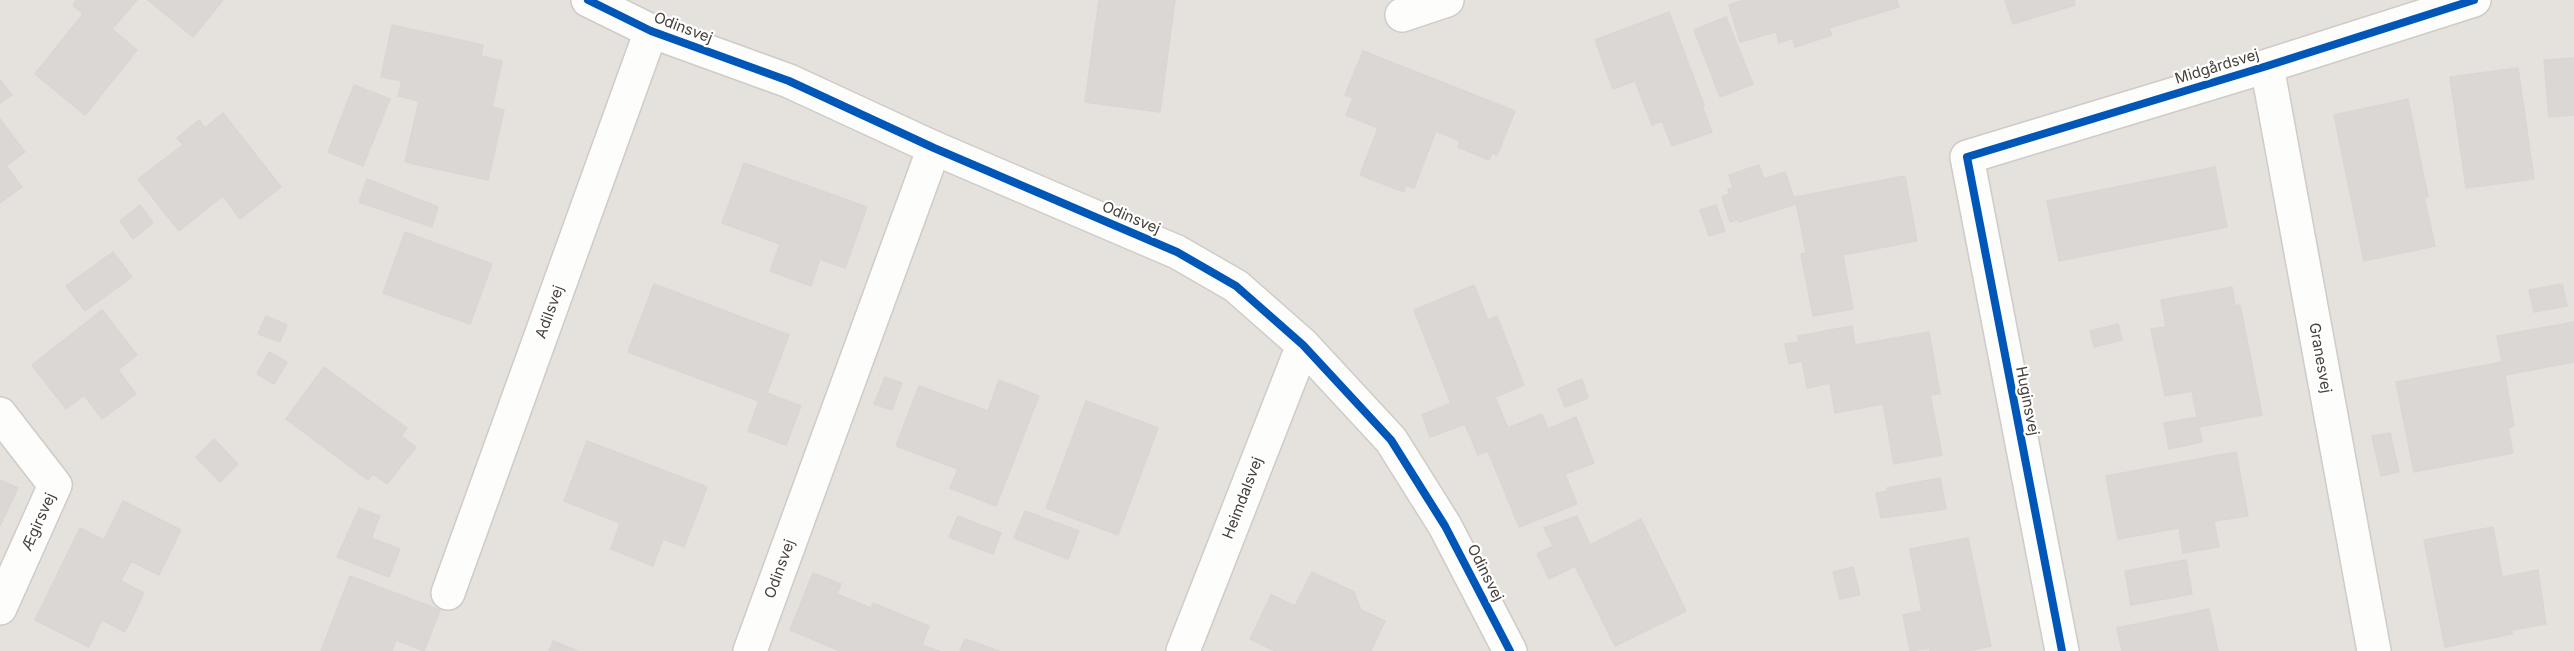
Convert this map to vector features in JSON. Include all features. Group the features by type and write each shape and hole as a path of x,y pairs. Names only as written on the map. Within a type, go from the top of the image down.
{"street":[{"name":"Odinsvej","path":"588,0 651,31 789,81 934,148 1177,252 1236,286 1303,345 1391,440 1445,526 1510,651"},
{"path":"1402,15 1447,0"},
{"name":"Midgårdsvej","path":"1967,157 2267,66 2474,0"},
{"name":"Adilsvej","path":"448,593 651,31"},
{"name":"Granesvej","path":"2267,66 2374,651"},
{"name":"Odinsvej","path":"750,651 934,148"},
{"name":"Huginsvej","path":"1967,157 2062,651"},
{"name":"Heimdalsvej","path":"1183,651 1303,345"},
{"name":"Ægirsvej","path":"0,414 55,485 0,608"}],"shaded area":[{"path":"0,0 2574,0 2574,651 0,651"}],"building":[{"path":"77,0 137,0 112,29 137,50 85,115 35,74 83,14 73,5"},
{"path":"148,0 223,0 193,37"},
{"path":"1099,0 1175,0 1160,112 1085,102"},
{"path":"1745,0 1897,0 1899,7 1829,28 1832,35 1795,47 1793,38 1779,43 1776,32 1740,42 1729,5"},
{"path":"2005,0 2074,0 2075,5 2013,24"},
{"path":"1669,12 1712,132 1672,146 1662,121 1652,125 1635,81 1613,89 1595,40"},
{"path":"1726,17 1753,84 1720,97 1694,30"},
{"path":"392,25 483,45 481,56 502,61 492,107 504,110 488,180 405,162 419,101 398,96 402,81 381,77"},
{"path":"1363,51 1515,111 1497,155 1492,153 1489,160 1458,147 1460,141 1436,131 1414,188 1406,185 1404,192 1360,175 1378,128 1346,115 1353,98 1345,95"},
{"path":"2574,58 2574,115 2549,117 2544,60"},
{"path":"2518,68 2534,179 2466,188 2450,77"},
{"path":"0,80 12,95 0,103"},
{"path":"354,85 390,99 363,166 328,152"},
{"path":"2408,99 2428,197 2424,197 2435,246 2364,261 2334,115"},
{"path":"223,113 281,187 240,219 223,196 179,231 138,179 183,145 177,138 199,120 205,128"},
{"path":"0,119 25,152 6,166 22,187 0,203"},
{"path":"744,163 867,207 845,268 820,259 811,286 770,271 780,244 722,223"},
{"path":"1759,165 1764,179 1785,172 1796,204 1739,222 1738,219 1730,222 1722,197 1729,194 1728,189 1733,188 1729,175"},
{"path":"2215,167 2227,227 2059,261 2047,201"},
{"path":"1905,176 1917,241 1843,255 1853,309 1813,316 1801,254 1806,253 1795,197"},
{"path":"367,179 438,207 432,227 359,202"},
{"path":"140,205 153,223 133,239 120,221"},
{"path":"1716,205 1725,231 1709,236 1700,210"},
{"path":"405,232 492,264 470,324 383,293"},
{"path":"113,252 132,277 85,311 66,286"},
{"path":"654,284 789,335 767,393 801,406 786,445 748,431 759,401 628,352"},
{"path":"2562,284 2567,306 2534,312 2529,290"},
{"path":"1474,285 1488,320 1497,316 1524,385 1495,397 1508,428 1542,414 1548,429 1576,417 1594,463 1565,474 1577,504 1519,527 1488,451 1478,455 1465,424 1430,437 1422,415 1451,403 1414,310"},
{"path":"2232,287 2235,306 2240,305 2262,415 2199,427 2202,442 2169,449 2164,423 2197,417 2192,391 2165,396 2151,329 2166,327 2161,300"},
{"path":"102,310 137,355 118,370 136,394 102,419 84,395 66,409 32,365"},
{"path":"266,316 287,325 280,342 258,334"},
{"path":"2574,322 2574,362 2505,375 2514,426 2508,428 2513,453 2414,472 2396,382 2502,362 2497,336"},
{"path":"2118,324 2122,340 2094,347 2090,331"},
{"path":"1852,326 1855,345 1929,332 1940,394 1930,395 1942,455 1894,464 1883,404 1835,413 1830,383 1807,388 1802,361 1789,364 1785,344 1799,342 1798,336"},
{"path":"269,352 287,362 274,384 257,374"},
{"path":"324,367 407,428 401,436 416,447 387,484 373,474 368,480 286,419"},
{"path":"885,377 902,383 892,410 874,404"},
{"path":"1582,379 1588,398 1565,407 1558,389"},
{"path":"999,380 1039,396 996,506 950,488 958,469 896,446 919,386 988,411"},
{"path":"1086,401 1158,428 1118,535 1046,508"},
{"path":"2390,433 2399,472 2381,476 2372,436"},
{"path":"214,439 238,464 220,482 196,457"},
{"path":"587,441 707,487 684,547 663,539 653,566 611,549 620,523 564,501"},
{"path":"2236,452 2248,516 2214,521 2219,547 2183,553 2179,528 2118,539 2106,476"},
{"path":"1940,478 1946,509 1881,518 1876,493 1888,491 1887,488"},
{"path":"0,480 18,488 0,526"},
{"path":"123,501 181,530 159,575 131,561 121,581 144,593 125,632 102,620 89,647 35,620 80,528 104,540"},
{"path":"359,508 380,516 371,538 400,549 389,577 337,557"},
{"path":"1025,511 1079,531 1068,559 1014,538"},
{"path":"958,516 1001,533 993,554 949,537"},
{"path":"1577,516 1590,545 1641,519 1686,611 1615,646 1575,566 1549,579 1537,554 1553,546 1544,528"},
{"path":"2493,527 2502,577 2538,570 2546,624 2512,630 2512,634 2445,647 2424,540"},
{"path":"1968,538 1991,646 1968,651 1930,651 1930,648 1910,651 1903,615 1922,611 1910,549"},
{"path":"2186,560 2192,594 2131,605 2125,571"},
{"path":"1853,567 1860,595 1840,599 1833,572"},
{"path":"1312,572 1354,592 1361,610 1385,621 1371,651 1275,651 1250,639 1271,595 1295,606"},
{"path":"813,573 841,584 837,594 871,608 873,603 929,626 922,645 939,651 840,651 790,630"},
{"path":"350,576 440,610 424,651 396,640 392,651 321,651"},
{"path":"2209,609 2218,651 2122,651 2117,628"},
{"path":"965,639 999,651 960,651"},
{"path":"553,641 578,651 549,651"}],"cycle path":[{"path":"588,0 651,31 789,81 934,148 1177,252 1236,286 1303,345 1391,440 1445,526 1510,651"},
{"path":"2062,651 1967,157 2267,66 2474,0"}]}
